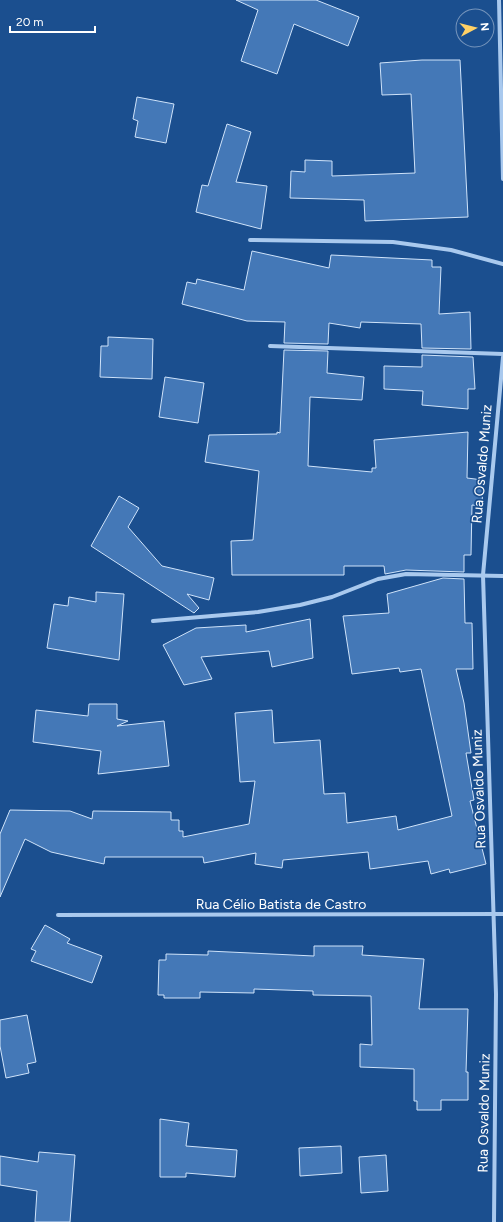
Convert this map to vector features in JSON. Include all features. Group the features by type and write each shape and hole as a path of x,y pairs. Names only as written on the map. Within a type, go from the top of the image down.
{"street":[{"path":"498,0 503,179"},
{"path":"250,240 394,242 451,250 503,264"},
{"path":"270,346 503,355"},
{"name":"Rua Osvaldo Muniz","path":"494,1222 496,994 483,575 503,355"},
{"path":"153,621 258,612 300,605 332,597 378,579 406,574 503,576"},
{"name":"Rua Célio Batista de Castro","path":"58,915 503,914"}],"building":[{"path":"236,0 316,0 359,17 348,46 294,24 277,74 241,61 258,10"},
{"path":"422,60 460,60 468,217 365,221 364,200 290,198 291,171 305,172 305,160 332,161 332,176 415,173 411,94 382,95 380,63"},
{"path":"137,97 174,104 166,143 135,137 138,121 133,119"},
{"path":"227,124 251,132 236,182 267,186 261,229 196,212 202,185 208,186"},
{"path":"252,251 329,268 331,255 432,260 432,267 441,267 439,314 470,312 471,349 422,348 421,324 361,322 360,328 329,323 328,344 284,343 285,322 247,321 182,304 187,282 196,284 197,279 244,290"},
{"path":"108,337 153,339 152,379 100,377 101,346 108,346"},
{"path":"284,350 328,351 327,373 364,377 362,400 310,397 308,466 372,472 372,468 376,468 374,440 468,432 467,478 483,480 482,506 472,505 471,555 464,555 464,572 406,570 385,574 384,566 344,566 344,575 232,575 231,541 253,540 259,471 205,462 209,435 280,433"},
{"path":"422,355 473,357 475,389 468,389 468,409 422,405 423,391 384,389 384,366 422,367"},
{"path":"165,377 204,383 198,423 159,417"},
{"path":"119,496 139,508 128,527 162,566 214,578 209,600 187,594 199,608 194,613 91,546"},
{"path":"443,578 464,579 465,623 472,623 473,669 456,669 464,703 471,753 466,753 474,800 470,801 486,864 450,873 449,869 431,874 428,861 370,869 368,852 283,860 282,868 255,864 256,853 204,863 203,857 105,857 104,864 51,852 25,839 0,897 0,834 10,810 70,811 92,819 93,811 171,812 171,820 179,820 179,831 183,831 183,837 249,824 255,781 240,782 235,713 272,710 274,743 320,740 324,794 345,793 347,823 396,816 398,830 452,816 421,669 400,672 399,668 352,674 343,616 389,613 387,594"},
{"path":"96,592 124,594 119,660 47,648 54,604 68,606 69,597 96,602"},
{"path":"310,619 313,658 272,667 269,651 201,657 212,679 184,685 163,645 196,628 246,625 246,632"},
{"path":"89,704 117,704 117,719 128,721 117,726 164,721 169,766 98,774 101,751 33,742 36,710 88,716"},
{"path":"45,925 70,939 67,943 102,956 92,983 31,961 36,951 31,949"},
{"path":"314,946 363,946 362,955 424,959 419,1009 468,1009 466,1072 468,1072 468,1100 441,1100 441,1110 417,1110 417,1101 414,1101 414,1069 360,1067 360,1044 372,1045 371,996 313,995 313,991 254,989 254,993 200,992 200,998 164,998 164,995 158,995 159,960 166,960 166,954 208,955 208,951 314,956"},
{"path":"27,1015 36,1062 27,1064 29,1073 6,1078 0,1046 0,1020"},
{"path":"160,1119 189,1123 186,1146 237,1150 235,1177 186,1173 186,1177 160,1177"},
{"path":"341,1146 342,1173 300,1176 299,1148"},
{"path":"39,1152 75,1155 70,1222 35,1222 37,1191 0,1185 0,1156 38,1162"},
{"path":"386,1155 388,1191 361,1193 359,1157"}]}
